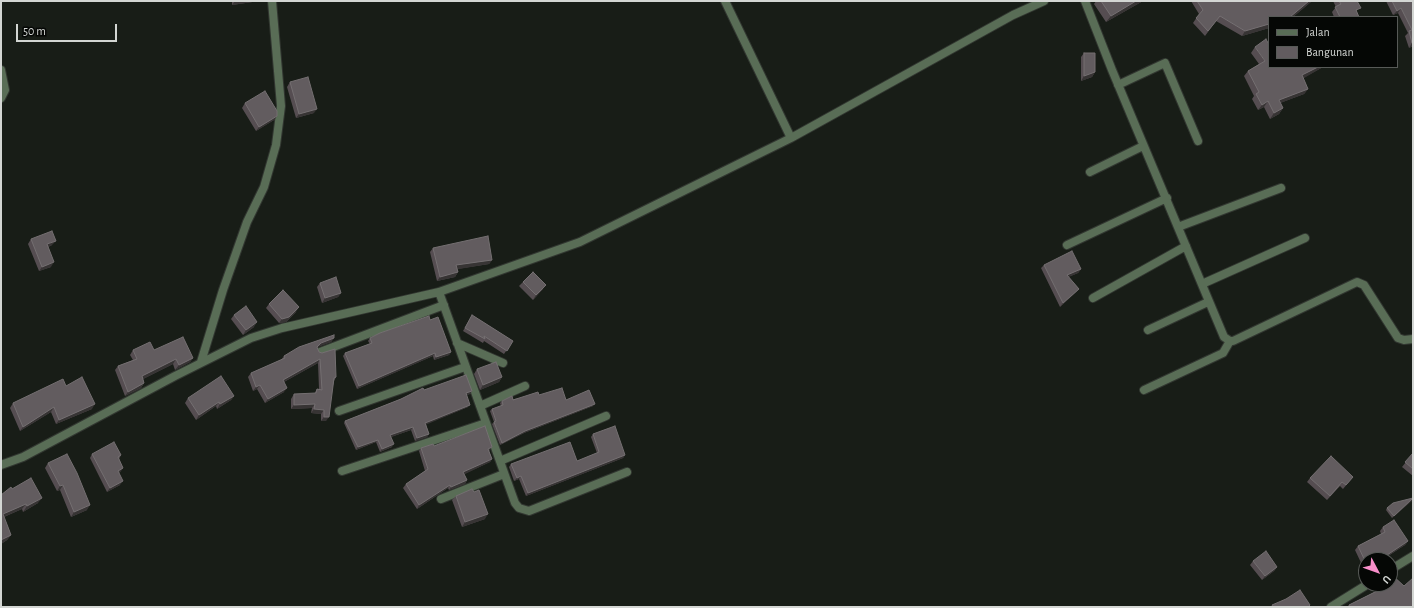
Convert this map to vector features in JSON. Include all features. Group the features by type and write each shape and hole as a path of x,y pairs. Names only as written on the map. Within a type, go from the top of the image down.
{"street":[{"path":"201,362 223,290 247,222 264,187 276,145 281,106 272,1"},
{"path":"725,1 791,138"},
{"path":"1,465 28,454 201,362 251,338 282,328 439,292 580,242 791,138 1013,15 1044,1"},
{"path":"1085,1 1143,146 1167,198 1208,302 1224,337 1230,341"},
{"path":"1118,84 1165,63 1198,141"},
{"path":"1,70 5,90 1,98"},
{"path":"1090,172 1143,146"},
{"path":"1178,227 1281,188"},
{"path":"1067,245 1167,198"},
{"path":"1202,284 1305,238"},
{"path":"1093,298 1186,246"},
{"path":"1144,390 1223,353 1230,341 1357,282 1364,285 1398,338 1404,340 1413,339"},
{"path":"439,292 504,474 515,503 519,508 529,511 627,472"},
{"path":"1148,330 1208,302"},
{"path":"320,352 444,304"},
{"path":"457,342 503,363"},
{"path":"339,411 465,367"},
{"path":"480,406 525,386"},
{"path":"500,461 606,416"},
{"path":"342,471 486,423"},
{"path":"441,499 504,474"},
{"path":"1398,565 1413,556"},
{"path":"1331,607 1358,590"}],"building":[{"path":"1101,1 1136,1 1111,16"},
{"path":"1197,1 1309,1 1291,16 1268,16 1268,24 1245,31 1220,16 1208,31 1196,18 1203,10"},
{"path":"1339,1 1357,1 1361,8 1356,10 1359,16 1340,16 1335,7 1341,4"},
{"path":"1392,1 1413,1 1413,43 1409,31 1412,30 1401,8 1397,11"},
{"path":"1266,39 1268,43 1268,68 1316,68 1302,75 1308,89 1279,100 1283,108 1274,113 1268,101 1262,105 1256,94 1259,92 1248,71 1265,61 1255,47"},
{"path":"1084,53 1095,53 1095,72 1084,76"},
{"path":"308,77 317,109 299,114 290,82"},
{"path":"265,91 277,111 277,116 259,127 245,103"},
{"path":"52,231 56,241 47,244 54,262 42,267 31,239"},
{"path":"488,236 492,260 456,265 458,272 440,277 433,248"},
{"path":"1072,251 1081,269 1067,275 1079,289 1063,303 1044,265"},
{"path":"533,272 546,285 536,295 523,282"},
{"path":"336,277 341,293 325,298 320,283"},
{"path":"283,290 299,307 289,317 282,319 269,304"},
{"path":"246,306 257,322 246,330 234,315"},
{"path":"472,315 513,341 507,351 484,336 485,339 465,328"},
{"path":"429,316 430,320 438,317 451,352 436,357 435,353 359,386 345,353 372,343 370,338 380,333"},
{"path":"334,335 334,338 321,343 317,347 319,352 322,353 335,349 336,377 334,378 329,417 324,417 324,410 314,409 315,404 294,405 294,394 316,393 317,389 322,390 320,359 283,380 287,388 268,399 260,385 256,387 251,373 285,358 284,356 299,347"},
{"path":"183,337 193,358 179,365 176,359 142,376 144,383 128,392 118,366 137,359 133,350 150,342 154,350"},
{"path":"496,362 502,377 483,385 477,369"},
{"path":"466,375 472,391 466,393 470,405 425,423 429,434 417,438 413,427 390,435 394,444 382,449 378,440 358,447 345,421 401,399 423,388 424,390"},
{"path":"221,376 234,396 220,404 219,402 199,415 188,398"},
{"path":"82,377 95,404 59,420 54,407 23,427 13,403 63,379 66,386"},
{"path":"562,388 566,400 589,390 595,404 525,431 502,443 494,422 496,421 492,409 503,405 502,401 512,396 513,400 538,392 539,395"},
{"path":"485,426 492,447 488,449 492,459 463,472 467,480 451,487 450,485 419,505 406,484 428,469 421,448 433,444 434,446"},
{"path":"615,426 625,455 528,493 521,476 517,478 511,464 570,442 577,461 599,452 593,434"},
{"path":"114,442 121,455 118,457 123,468 118,471 123,481 110,488 92,454"},
{"path":"1413,453 1413,469 1405,462"},
{"path":"67,454 77,473 90,505 74,512 63,485 60,486 48,463"},
{"path":"1331,456 1353,477 1346,485 1342,482 1330,496 1310,478"},
{"path":"31,478 42,498 27,506 26,504 3,514 11,535 1,540 1,495 11,487 12,489"},
{"path":"472,489 474,492 479,490 488,514 465,522 456,496"},
{"path":"1413,498 1394,516 1387,508 1393,503"},
{"path":"1394,520 1408,541 1392,552 1361,552 1358,546 1385,532 1383,527"},
{"path":"1266,551 1277,567 1265,576 1253,561"},
{"path":"1413,578 1413,607 1350,607 1349,605 1375,592 1398,592 1398,580 1404,586"},
{"path":"1300,590 1310,605 1308,607 1273,607 1272,605 1286,599"}]}
